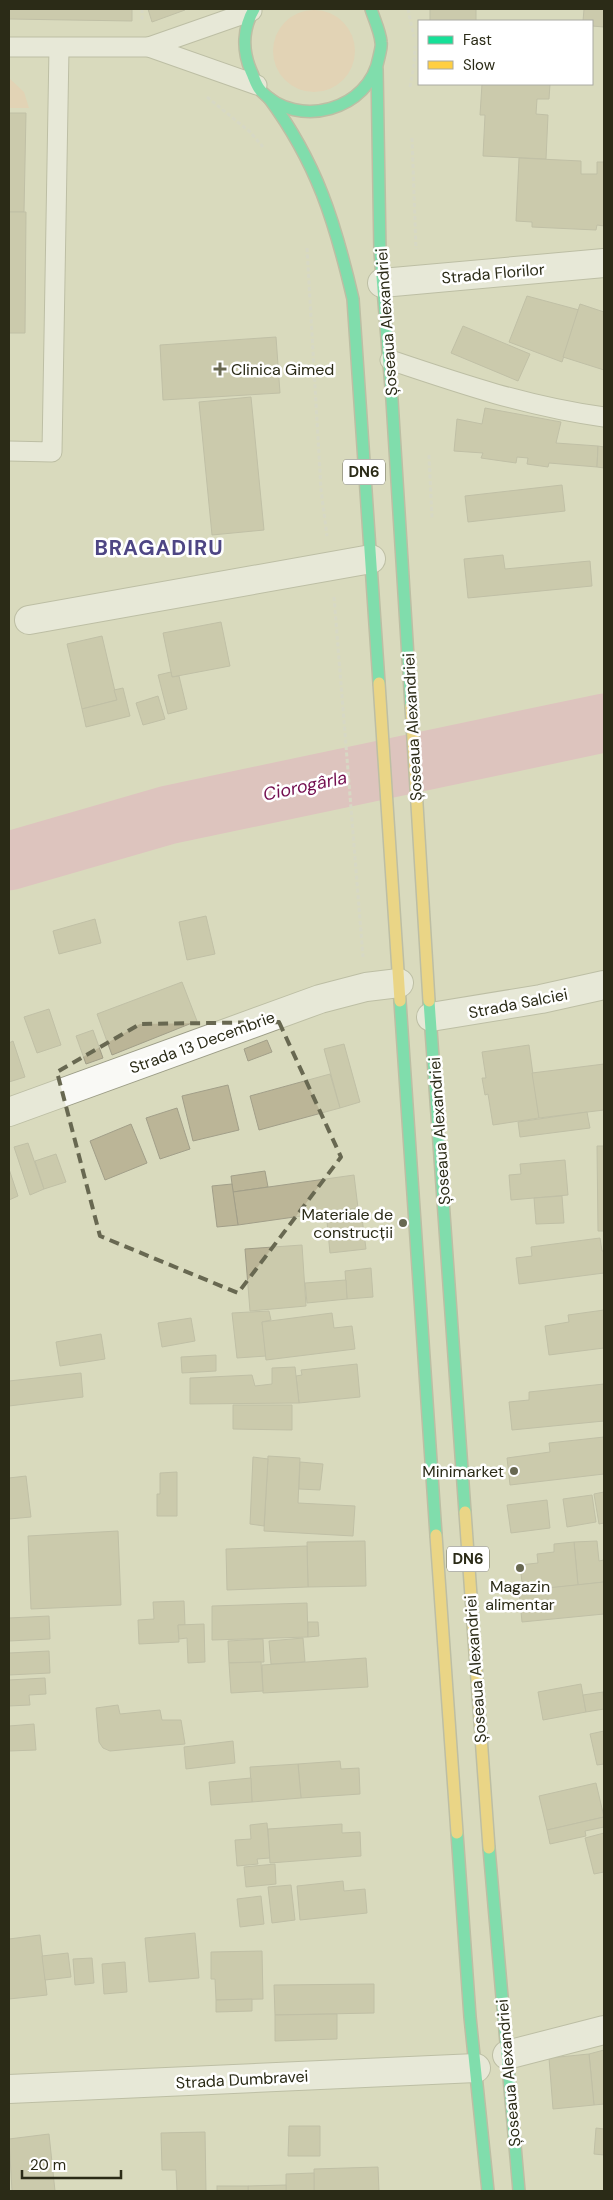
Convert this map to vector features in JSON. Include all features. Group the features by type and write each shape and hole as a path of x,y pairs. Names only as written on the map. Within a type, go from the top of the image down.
{"highway":[{"name":"Șoseaua Alexandriei","path":"253,10 245,29 244,50 248,68 263,92 287,120 320,182 334,219 353,299 470,2017 488,2191"},
{"name":"Șoseaua Alexandriei","path":"374,12 382,36 381,53 377,69 382,282 390,360 424,925 481,1755 519,2191"},
{"name":"Șoseaua Alexandriei","path":"263,92 281,106 294,111 314,113 332,110 350,103 366,88 377,69"}],"street":[{"name":"Strada Florilor","path":"382,282 604,263"},
{"path":"29,620 371,559"},
{"name":"Strada 13 Decembrie","path":"9,1112 320,999 366,987 399,983"},
{"name":"Strada Salciei","path":"431,1017 485,1010 604,985"},
{"path":"507,2055 604,2030"},
{"name":"Strada Dumbravei","path":"9,2089 476,2068"}],"lane":[{"path":"9,47 150,46 253,10"},
{"path":"150,46 263,92"},
{"path":"9,451 52,452 59,48"},
{"path":"390,360 498,396 566,412 604,417"}],"path":[{"path":"142,9 143,24"},
{"path":"408,9 415,40 410,96"},
{"path":"204,95 250,132 268,153"},
{"path":"411,131 417,280"},
{"path":"307,242 321,490 331,566 362,942"},
{"path":"428,448 433,507 432,525"}],"highlighted area":[{"path":"279,1022 341,1157 238,1293 100,1236 57,1072 140,1024"}],"shaded area":[{"path":"314,10 330,13 343,22 352,35 355,51 352,67 343,80 330,89 314,92 298,89 285,80 276,67 273,51 276,35 285,22 298,13"},
{"path":"9,78 24,92 29,108 9,108"}],"building":[{"path":"9,9 132,9 132,21 9,19"},
{"path":"148,9 185,9 185,10 152,22"},
{"path":"430,9 476,9 476,20 430,20"},
{"path":"584,9 604,9 604,27 593,26 593,20 583,20"},
{"path":"482,85 550,85 549,99 537,99 536,114 548,115 546,159 483,156 485,115 480,115"},
{"path":"9,113 26,113 24,212 9,212"},
{"path":"519,158 581,161 581,174 597,174 597,162 604,162 604,226 597,225 596,230 532,227 532,222 516,221"},
{"path":"9,212 26,212 25,333 9,333"},
{"path":"527,296 579,310 562,362 509,342"},
{"path":"580,304 604,312 604,370 563,357"},
{"path":"463,326 530,354 518,381 451,353"},
{"name":"Clinica Gimed","path":"276,337 280,393 163,400 160,345"},
{"path":"251,397 264,530 212,535 199,402"},
{"path":"485,408 561,422 556,443 598,446 597,467 549,463 548,467 527,464 528,458 517,457 516,463 481,458 483,453 454,451 457,419 482,424"},
{"path":"598,446 604,447 604,468 597,467"},
{"path":"562,485 565,511 468,522 465,496"},
{"path":"503,555 505,569 590,561 592,586 468,598 464,559"},
{"path":"221,622 230,666 172,677 163,633"},
{"path":"102,636 117,700 82,709 67,644"},
{"path":"171,672 172,677 179,676 187,709 168,714 158,675"},
{"path":"123,688 130,716 86,727 82,709 117,700 114,690"},
{"path":"158,696 165,719 143,725 136,703"},
{"path":"206,916 215,954 187,960 179,922"},
{"path":"95,919 101,943 59,954 53,931"},
{"path":"182,982 197,1021 112,1055 97,1014"},
{"path":"49,1009 61,1045 37,1053 24,1017"},
{"path":"93,1030 103,1058 86,1064 76,1036"},
{"path":"267,1040 272,1052 248,1061 244,1049"},
{"path":"13,1041 25,1077 9,1082 9,1043"},
{"path":"344,1044 360,1102 340,1108 324,1049"},
{"path":"529,1045 539,1118 493,1125 488,1094 485,1095 482,1078 486,1078 482,1052"},
{"path":"604,1064 604,1110 539,1118 532,1073"},
{"path":"330,1074 340,1108 259,1130 250,1096"},
{"path":"228,1085 239,1130 193,1141 182,1096"},
{"path":"177,1108 190,1149 160,1159 146,1118"},
{"path":"587,1112 590,1128 520,1137 518,1122"},
{"path":"131,1124 147,1163 105,1180 90,1141"},
{"path":"28,1143 44,1189 30,1195 14,1147"},
{"path":"597,1146 604,1146 604,1231 598,1231"},
{"path":"56,1154 66,1182 44,1189 35,1161"},
{"path":"565,1160 568,1195 511,1200 509,1175 521,1174 520,1164"},
{"path":"9,1169 18,1196 9,1200"},
{"path":"265,1171 268,1187 233,1192 231,1176"},
{"path":"354,1175 358,1208 238,1225 233,1192"},
{"path":"232,1184 238,1225 217,1227 212,1186"},
{"path":"562,1196 564,1223 536,1224 534,1198"},
{"path":"362,1218 366,1249 330,1253 327,1222"},
{"path":"600,1238 602,1251 604,1251 604,1273 519,1284 516,1258 532,1256 531,1247"},
{"path":"302,1245 306,1306 250,1311 245,1249"},
{"path":"371,1268 373,1297 347,1299 345,1271"},
{"path":"346,1280 347,1299 307,1303 305,1283"},
{"path":"604,1310 604,1348 549,1355 545,1326 569,1322 568,1315"},
{"path":"269,1311 271,1320 262,1322 266,1356 237,1358 232,1313"},
{"path":"332,1313 334,1328 352,1326 355,1349 266,1360 262,1322"},
{"path":"191,1318 195,1341 162,1347 158,1323"},
{"path":"101,1334 105,1359 60,1366 56,1342"},
{"path":"216,1355 216,1371 182,1373 181,1357"},
{"path":"357,1364 360,1397 299,1403 296,1376 302,1375 301,1370"},
{"path":"295,1367 299,1403 190,1404 190,1378 252,1375 255,1386 272,1384 272,1368"},
{"path":"81,1373 83,1397 9,1406 9,1381"},
{"path":"604,1384 604,1421 512,1430 509,1402 529,1400 529,1392"},
{"path":"233,1405 292,1405 292,1430 233,1429"},
{"path":"604,1437 604,1474 510,1485 507,1458 550,1452 549,1443"},
{"path":"268,1456 300,1458 298,1503 355,1506 353,1536 264,1531"},
{"path":"253,1457 268,1459 264,1526 250,1524"},
{"path":"300,1462 323,1464 320,1490 299,1489"},
{"path":"177,1472 177,1516 157,1516 157,1494 160,1494 160,1473"},
{"path":"26,1476 31,1517 9,1519 9,1478"},
{"path":"604,1492 604,1523 599,1524 594,1494"},
{"path":"592,1495 596,1522 567,1527 563,1499"},
{"path":"547,1500 550,1528 511,1533 507,1505"},
{"path":"118,1531 121,1605 31,1609 28,1536"},
{"path":"365,1541 366,1586 308,1587 307,1542"},
{"path":"597,1541 599,1561 604,1560 604,1582 578,1585 574,1542"},
{"path":"574,1542 578,1585 523,1591 520,1565 538,1563 537,1554 554,1552 554,1544"},
{"path":"307,1546 308,1587 227,1590 226,1549"},
{"path":"604,1582 604,1614 522,1622 519,1591"},
{"path":"184,1601 185,1625 178,1625 179,1642 139,1644 138,1620 154,1619 153,1602"},
{"path":"307,1603 308,1637 212,1640 212,1606"},
{"path":"49,1616 50,1639 9,1641 9,1618"},
{"path":"308,1622 318,1622 319,1636 308,1637"},
{"path":"204,1624 205,1662 188,1663 187,1638 179,1639 178,1625"},
{"path":"303,1638 305,1662 271,1664 269,1641"},
{"path":"263,1639 264,1662 229,1663 228,1641"},
{"path":"49,1651 50,1673 9,1675 9,1653"},
{"path":"366,1658 368,1687 263,1693 262,1665"},
{"path":"261,1662 263,1691 231,1693 229,1663"},
{"path":"45,1678 46,1694 29,1695 30,1705 9,1706 9,1680"},
{"path":"581,1684 586,1712 543,1720 538,1692"},
{"path":"603,1692 604,1709 586,1712 583,1695"},
{"path":"118,1705 120,1714 160,1710 162,1720 181,1720 185,1744 110,1751 103,1748 99,1742 96,1708"},
{"path":"34,1724 36,1750 9,1751 9,1726"},
{"path":"604,1731 604,1764 597,1765 590,1734"},
{"path":"233,1741 235,1763 186,1769 184,1747"},
{"path":"340,1761 341,1769 359,1768 360,1794 301,1798 298,1764"},
{"path":"298,1764 301,1798 252,1802 250,1767"},
{"path":"251,1778 252,1802 211,1805 209,1782"},
{"path":"596,1783 604,1817 547,1830 539,1796"},
{"path":"604,1817 604,1827 585,1831 586,1836 550,1844 547,1830"},
{"path":"267,1823 270,1858 257,1859 258,1864 237,1866 235,1840 251,1839 250,1825"},
{"path":"342,1824 342,1833 360,1832 361,1856 270,1863 268,1829"},
{"path":"604,1833 604,1872 594,1874 585,1838"},
{"path":"275,1864 276,1884 246,1887 244,1867"},
{"path":"343,1881 344,1891 365,1889 367,1913 300,1920 297,1886"},
{"path":"291,1885 295,1920 272,1923 268,1887"},
{"path":"261,1896 264,1924 240,1927 237,1899"},
{"path":"195,1933 199,1978 149,1982 145,1938"},
{"path":"40,1935 47,1995 9,1999 9,1939"},
{"path":"262,1951 263,1999 216,2000 215,1979 211,1979 211,1952"},
{"path":"68,1953 71,1977 45,1980 42,1956"},
{"path":"92,1958 94,1983 75,1985 73,1959"},
{"path":"125,1962 127,1992 104,1994 102,1964"},
{"path":"374,1984 374,2013 275,2015 274,1985"},
{"path":"252,1999 252,2011 216,2012 216,2000"},
{"path":"337,2014 337,2039 275,2041 275,2015"},
{"path":"604,2050 604,2104 594,2105 589,2054"},
{"path":"589,2054 594,2105 553,2109 549,2058"},
{"path":"289,2126 320,2126 320,2156 288,2156"},
{"path":"596,2128 604,2129 604,2155 594,2154"},
{"path":"205,2132 206,2191 177,2191 176,2170 162,2170 161,2133"},
{"path":"49,2134 55,2191 12,2191 9,2139"},
{"path":"378,2167 379,2191 314,2191 314,2169"},
{"path":"314,2173 314,2191 286,2191 286,2174"},
{"path":"286,2185 286,2191 248,2191 248,2186"},
{"path":"217,2186 248,2186 248,2191 217,2191"}],"waterway":[{"name":"Ciorogârla","path":"9,861 168,815 604,723"}],"traffic: fast":[{"path":"254,9 246,31 245,47 248,63 258,87 276,103 294,110 312,111 330,108 347,101 362,90 373,75 381,44 371,9"},
{"path":"377,69 380,252 392,400 411,706"},
{"path":"269,98 286,122 312,170 339,244 353,299 379,683"},
{"path":"400,1001 436,1535"},
{"path":"429,1001 465,1512"},
{"path":"457,1833 470,2017 488,2191"},
{"path":"489,1848 519,2191"}],"traffic: slow":[{"path":"379,683 400,1001"},
{"path":"411,706 429,1001"},
{"path":"465,1512 489,1848"},
{"path":"436,1535 457,1833"}],"place":[{"name":"Clinica Gimed","path":"220,369"},
{"name":"Materiale de construcții","path":"403,1223"},
{"name":"Minimarket","path":"514,1471"},
{"name":"Magazin alimentar","path":"520,1568"}],"district":[{"name":"BRAGADIRU","path":"159,548"}]}
